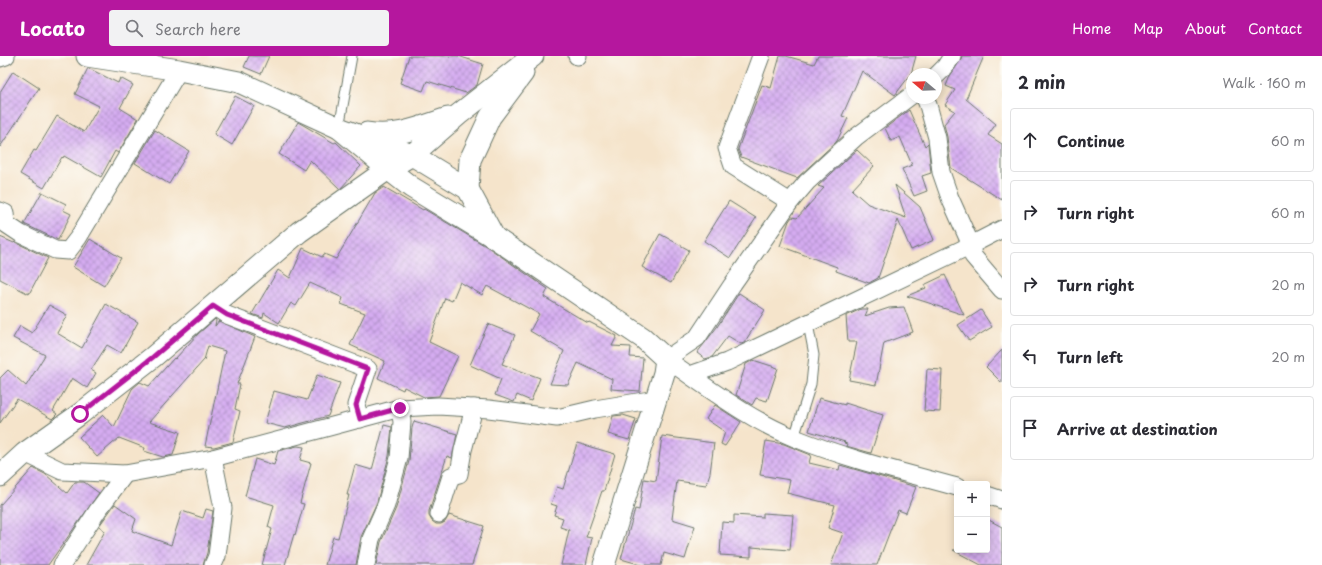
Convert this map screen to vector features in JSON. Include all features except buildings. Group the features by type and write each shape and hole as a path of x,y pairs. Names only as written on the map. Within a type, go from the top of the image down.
{"street":[{"path":"0,58 6,56"},
{"path":"87,56 179,70 239,82 339,128 412,155 468,189 495,238"},
{"path":"0,476 25,453 80,414 147,362 299,232 388,169 412,155 458,115 534,56"},
{"path":"468,189 470,160 490,117 534,56"},
{"path":"761,56 727,148 733,166 790,202"},
{"path":"942,70 952,56"},
{"path":"0,211 5,213 6,224 21,234 55,250 68,251 78,238 179,70"},
{"path":"604,565 664,373 666,358 697,338 732,284 790,202 807,182 856,137 906,99"},
{"path":"928,104 937,138 941,172 950,198 971,245 973,256 1002,290"},
{"path":"339,128 374,134 390,134 410,131 458,115"},
{"path":"339,128 411,187 495,238 643,338 666,358 728,402 794,438 853,458 954,486"},
{"path":"690,375 727,362 1002,229"},
{"path":"213,306 227,315 368,369 356,405 360,419"},
{"path":"25,453 62,471 125,474 213,458 400,408 438,406 474,408 557,418 595,409 656,399"},
{"path":"366,565 371,539 386,505 399,458 402,422 400,408"},
{"path":"439,514 451,476 459,474 463,450 474,408"},
{"path":"213,458 224,508 217,556 214,565"},
{"path":"62,565 98,510 125,474"},
{"path":"990,496 1002,500"}],"lane":[{"path":"339,128 352,56"},
{"path":"794,438 811,384 814,355 808,324"}],"route":[{"path":"80,414 153,357 213,306 227,315 368,369 356,405 360,419 400,408"}]}
